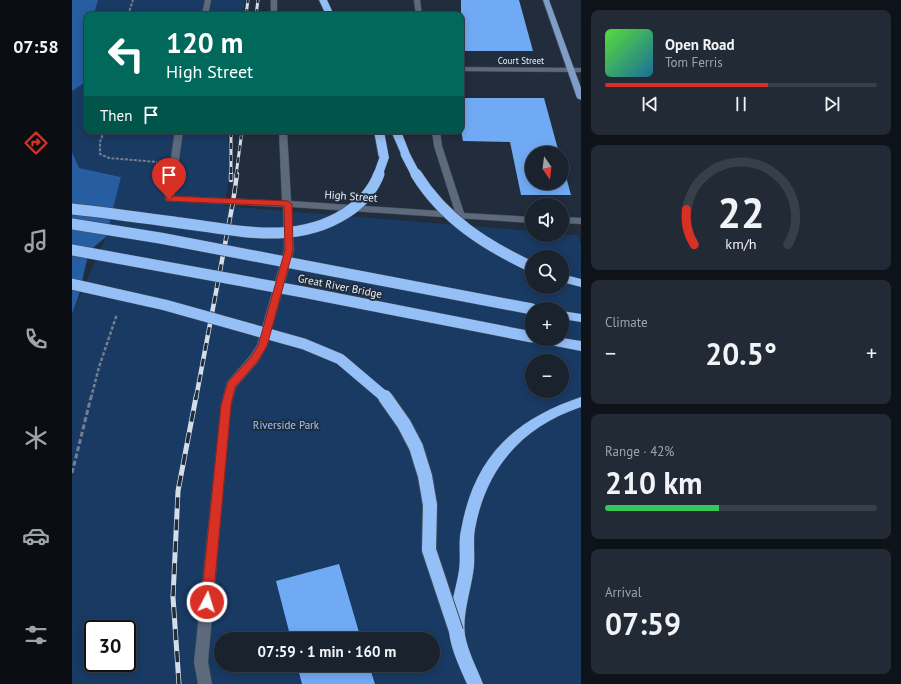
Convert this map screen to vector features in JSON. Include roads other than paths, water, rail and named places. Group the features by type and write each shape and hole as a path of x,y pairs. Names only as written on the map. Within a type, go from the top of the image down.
{"highway":[{"path":"323,0 329,12"},
{"path":"72,208 241,232 276,234 297,232 333,221 347,214 371,190 378,179 384,158 380,134"},
{"path":"397,134 424,188 436,204 451,218 485,243 525,263"},
{"name":"Great River Bridge","path":"72,224 160,238 525,308"},
{"name":"Great River Bridge","path":"72,250 525,335"},
{"path":"569,280 581,283"},
{"path":"72,284 165,305 304,344 340,359 368,381 388,400 404,424 416,447 425,476 430,505 429,550 475,684"},
{"path":"569,315 581,318"},
{"path":"569,344 581,346"},
{"path":"456,631 467,563 468,530 477,494 492,463 512,439 541,418 581,402"}],"main road":[{"path":"546,0 581,98"}],"street":[{"path":"205,12 208,0"},
{"path":"274,0 274,12"},
{"path":"417,0 419,12"},
{"name":"Court Street","path":"464,69 581,70"},
{"name":"High Street","path":"179,134 169,199 288,204 525,220"},
{"path":"205,684 201,662 226,405 231,385 254,359 262,346 289,250 288,204 283,134"},
{"path":"436,134 438,146 461,216"},
{"path":"569,220 581,221"}],"railway":[{"path":"246,12 248,0"},
{"path":"256,12 258,0"},
{"path":"231,134 231,180"},
{"path":"236,175 242,134"},
{"path":"196,398 237,174"},
{"path":"179,684 173,597 178,491 196,397"}],"park label":[{"name":"Riverside Park","path":"286,425"}]}
